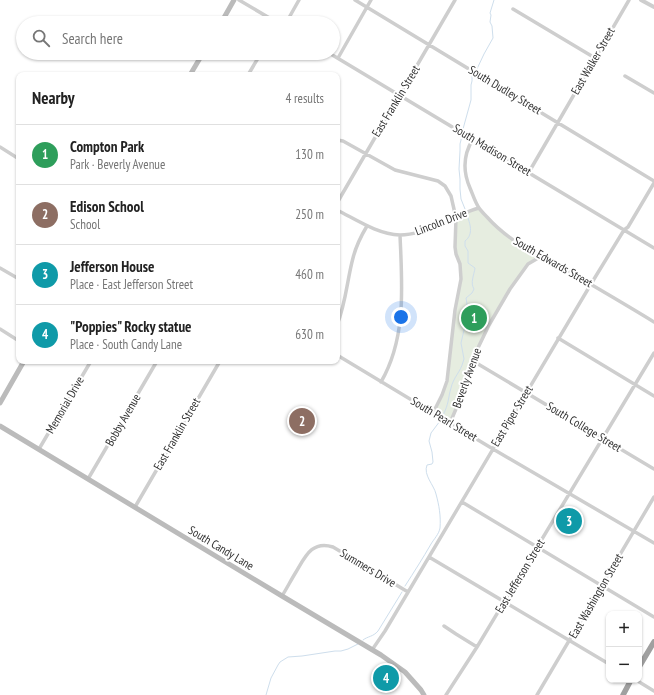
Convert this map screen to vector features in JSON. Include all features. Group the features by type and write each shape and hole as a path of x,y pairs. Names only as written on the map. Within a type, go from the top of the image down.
{"highway":[{"path":"642,662 654,642"},
{"path":"623,695 630,683"}],"main road":[{"path":"225,16 234,0"},
{"path":"192,72 199,60"},
{"path":"0,403 22,364"},
{"name":"South Candy Lane","path":"0,426 389,660 405,672 424,695"}],"street":[{"path":"239,0 266,16"},
{"path":"290,16 299,0"},
{"name":"South Dudley Street","path":"355,0 558,122 654,182"},
{"path":"340,54 371,0"},
{"name":"East Franklin Street","path":"340,197 455,0"},
{"name":"East Walker Street","path":"529,172 629,0"},
{"path":"641,0 654,7"},
{"path":"513,9 595,58"},
{"name":"South Madison Street","path":"340,59 654,248"},
{"path":"250,72 257,60"},
{"path":"625,76 654,93"},
{"name":"South Edwards Street","path":"473,139 465,161 467,183 479,208 498,228 514,241 540,257 591,284 654,322"},
{"path":"340,140 395,170 442,183 449,192 456,218 455,247 460,264 461,278 455,310 447,381 433,413"},
{"path":"0,147 16,157"},
{"name":"East Piper Street","path":"372,650 385,632 558,338 624,230 628,227 654,182"},
{"name":"Lincoln Drive","path":"340,212 367,226 400,235 421,232 433,228 468,211 479,208"},
{"path":"340,318 343,310 354,256 360,239 367,226"},
{"path":"381,382 392,359 399,332 401,294 400,235"},
{"name":"Beverly Avenue","path":"450,423 464,390 473,361 483,337 510,289 528,264 540,257"},
{"path":"0,268 16,277"},
{"path":"0,330 16,339"},
{"path":"558,338 654,396"},
{"name":"East Jefferson Street","path":"446,695 477,647 654,353"},
{"name":"South Pearl Street","path":"340,357 493,449 654,543"},
{"name":"South College Street","path":"473,361 654,470"},
{"name":"Memorial Drive","path":"39,449 89,364"},
{"name":"Bobby Avenue","path":"88,479 156,364"},
{"name":"East Franklin Street","path":"135,507 218,364"},
{"name":"East Washington Street","path":"537,695 654,497"},
{"path":"462,502 654,617"},
{"name":"Summers Drive","path":"282,596 306,555 310,551 324,546 333,547 408,592"},
{"path":"429,557 606,662"},
{"path":"444,626 477,647"},
{"path":"641,683 654,691"}],"shaded area":[{"path":"479,208 498,228 540,257 528,264 510,289 479,345 464,390 450,423 433,413 445,388 461,274 456,254 456,218"}],"waterway":[{"path":"476,71 493,38 490,13 494,0"},
{"path":"463,129 471,100 472,74"},
{"path":"462,136 460,144 459,169 461,199 465,209"},
{"path":"443,415 452,384 464,359 461,343 465,327 469,323 470,319 468,315 466,298 474,289 472,282 475,268 468,263 468,251 465,246 465,241 470,235 470,225 467,215"},
{"path":"405,586 438,534 440,528 439,506 435,491 426,472 427,465 432,464 433,462 429,441 431,433 440,421"},
{"path":"363,640 378,631 402,592"},
{"path":"266,695 271,678 278,665 288,657 341,651 358,644"}],"place":[{"name":"Compton Park","path":"474,318"},
{"name":"Edison School","path":"302,421"},
{"name":"Jefferson House","path":"569,521"},
{"name":"\"Poppies\" Rocky statue","path":"386,678"}]}
